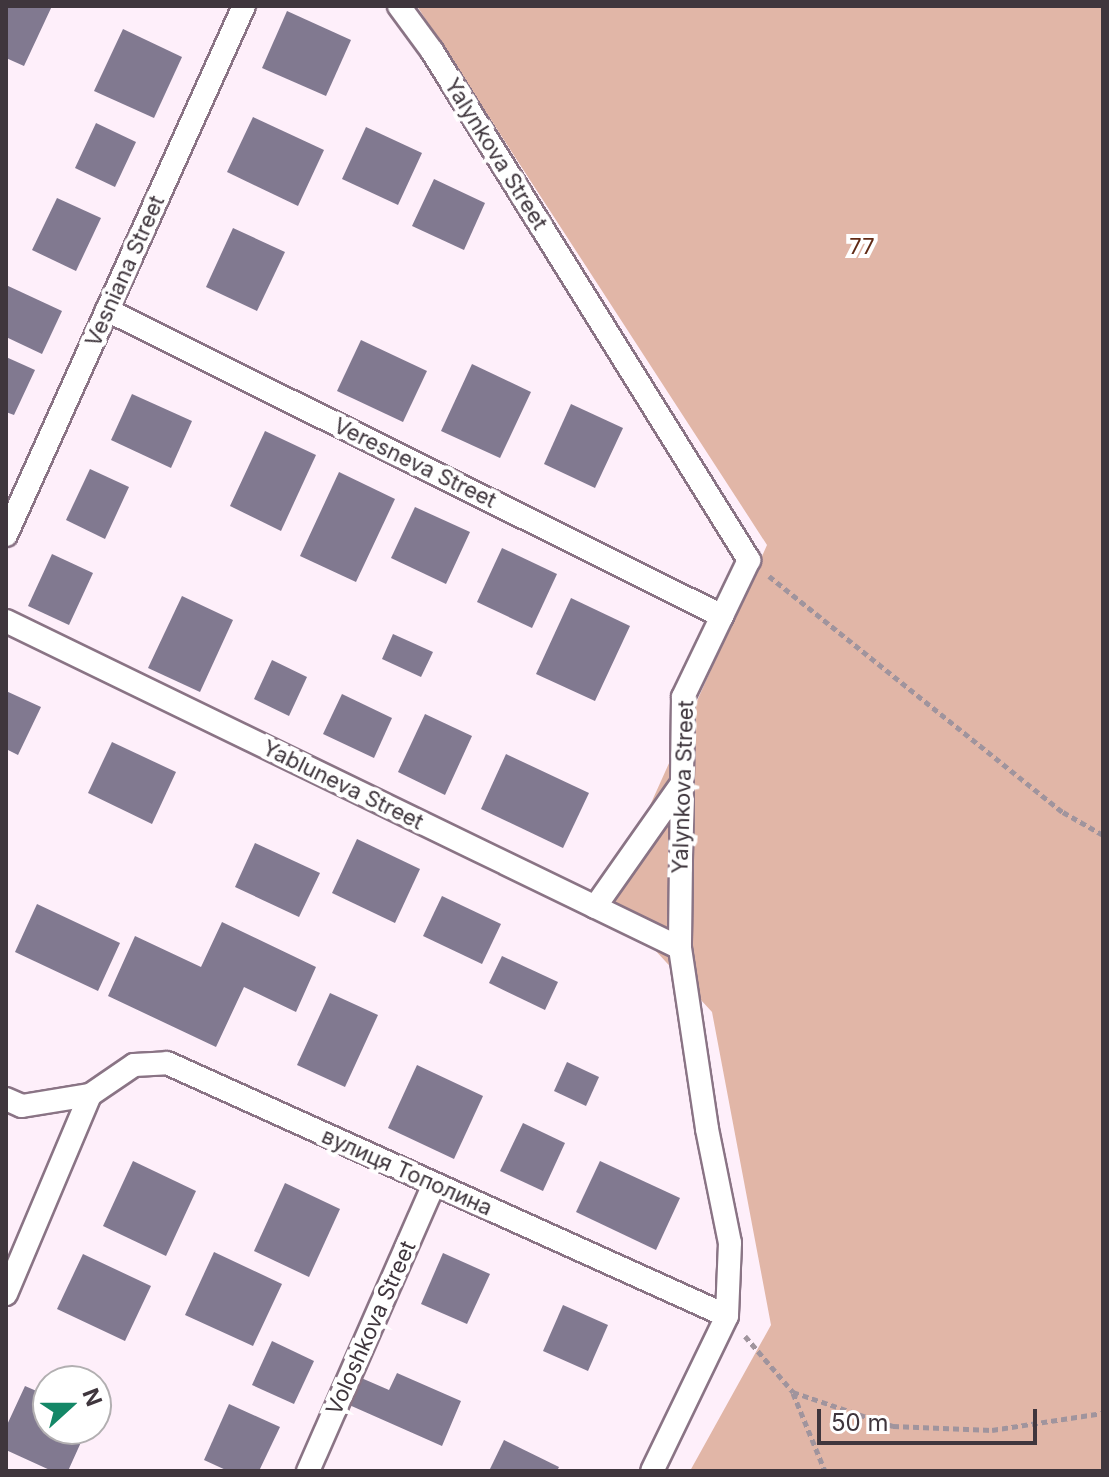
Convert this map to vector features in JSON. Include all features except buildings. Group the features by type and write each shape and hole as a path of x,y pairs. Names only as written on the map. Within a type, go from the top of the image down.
{"street":[{"name":"Vesniana Street","path":"6,535 244,6"},
{"name":"Yalynkova Street","path":"399,6 432,51 749,560 683,697 680,948 707,1129 730,1243 727,1316 652,1471"},
{"name":"Veresneva Street","path":"107,310 722,616"},
{"name":"Yabluneva Street","path":"6,621 680,948"},
{"path":"595,907 682,783"},
{"name":"вулиця Тополина","path":"90,1095 134,1065 167,1063 727,1316"},
{"path":"6,1099 22,1106 90,1095"},
{"path":"6,1294 90,1095"},
{"name":"Voloshkova Street","path":"308,1471 434,1184"}],"path":[{"path":"749,560 1063,812 1103,835"},
{"path":"727,1316 793,1392 825,1471"},
{"path":"793,1392 893,1426 992,1430 1103,1413"}],"green space":[{"name":"77","path":"417,6 1103,6 1103,1471 690,1471 771,1325 712,1012 608,899 767,545"}]}
